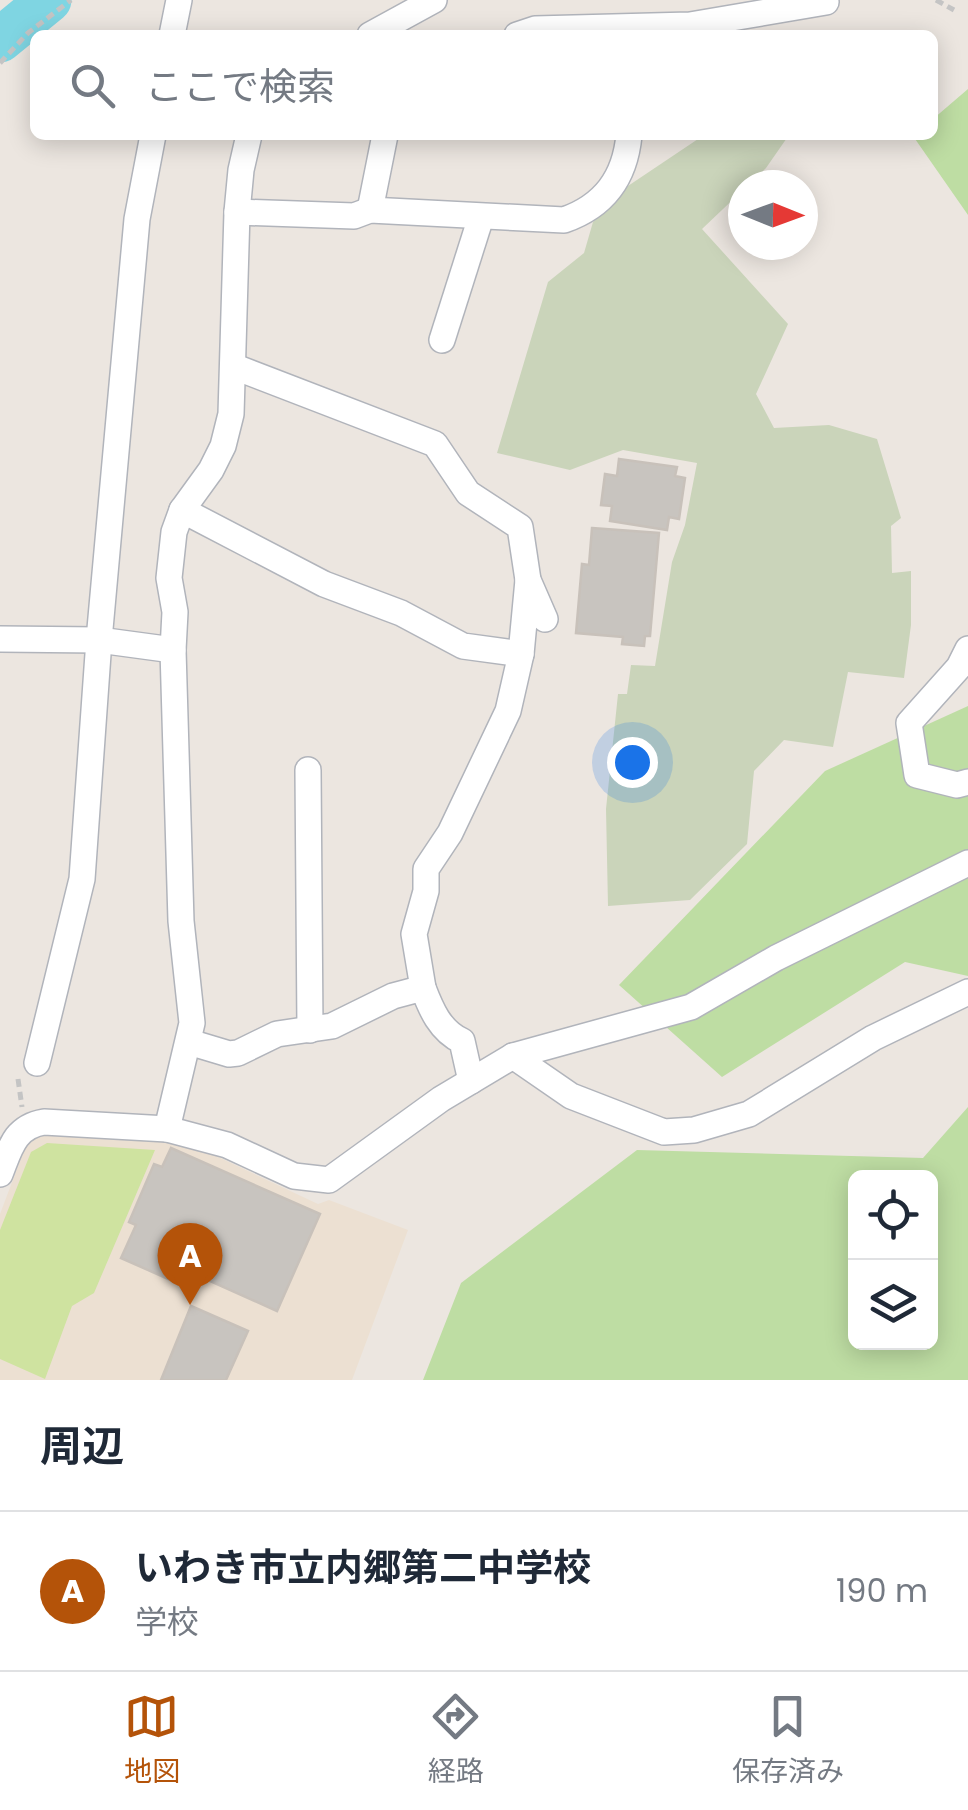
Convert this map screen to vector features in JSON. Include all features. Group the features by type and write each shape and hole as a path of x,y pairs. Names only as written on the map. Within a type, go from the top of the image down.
{"street":[{"path":"173,30 179,0"},
{"path":"530,30 690,26 826,2"},
{"path":"380,30 415,12"},
{"path":"37,1063 82,879 99,640 138,219 152,140"},
{"path":"171,1113 192,1023 181,921 175,612 170,578 174,532 182,510 224,446 231,414 237,212 248,140"},
{"path":"370,210 384,140"},
{"path":"237,212 354,216 370,210 564,220 584,213 614,188 629,140"},
{"path":"442,340 481,217"},
{"path":"234,368 434,444 468,493 520,526 528,580 521,654 508,711 450,833 426,869 426,892 414,934 423,988 433,1014 451,1036 462,1041 470,1075"},
{"path":"182,510 324,584 401,613 463,646 521,654"},
{"path":"528,580 546,619"},
{"path":"0,639 99,640 174,650"},
{"path":"968,649 959,667 909,723 917,775 957,785 968,782"},
{"path":"308,770 310,1030"},
{"path":"0,1174 14,1137 28,1124 171,1113 294,1176 330,1180 470,1075 514,1056 691,1007 776,958 968,863"},
{"path":"188,1042 238,1053 278,1034 332,1026 393,996 423,988"},
{"path":"514,1056 571,1096 664,1132 694,1130 749,1114 873,1038 968,992"}],"path":[{"path":"33,30 71,0"},
{"path":"936,0 954,10"},
{"path":"0,63 30,32"}],"shaded area":[{"path":"55,1130 182,1140 318,1204 329,1200 408,1230 352,1380 0,1380 0,1214 25,1148 34,1137"}],"green space":[{"path":"968,89 968,215 916,140 938,140 938,115"},
{"path":"697,140 786,140 764,170 728,170 728,204 702,229 788,324 756,394 774,428 829,425 877,439 901,518 891,526 892,573 911,571 911,625 904,678 848,672 833,747 784,740 754,771 747,844 690,900 608,906 606,809 618,694 627,694 631,665 655,666 672,562 685,525 697,463 623,450 570,470 497,453 548,282 584,253 593,222 619,192"},
{"path":"968,706 968,976 905,962 722,1077 619,985 825,771"},
{"path":"968,1107 968,1380 423,1380 461,1283 637,1150 923,1158"},
{"path":"47,1143 155,1150 94,1293 72,1306 45,1379 0,1359 0,1230 31,1152"}],"building":[{"path":"619,459 677,467 675,476 685,478 679,519 669,517 667,530 610,521 612,506 601,505 605,474 617,476"},
{"path":"592,528 659,533 650,636 645,636 644,646 622,644 623,637 576,633 582,564 589,565"},
{"path":"171,1148 320,1214 277,1311 181,1268 175,1282 121,1258 136,1225 129,1222 154,1164 162,1167"},
{"path":"191,1306 248,1331 226,1380 161,1380"}],"waterway":[{"path":"0,40 49,0"}],"place":[{"name":"いわき市立内郷第二中学校","path":"190,1305"}]}
